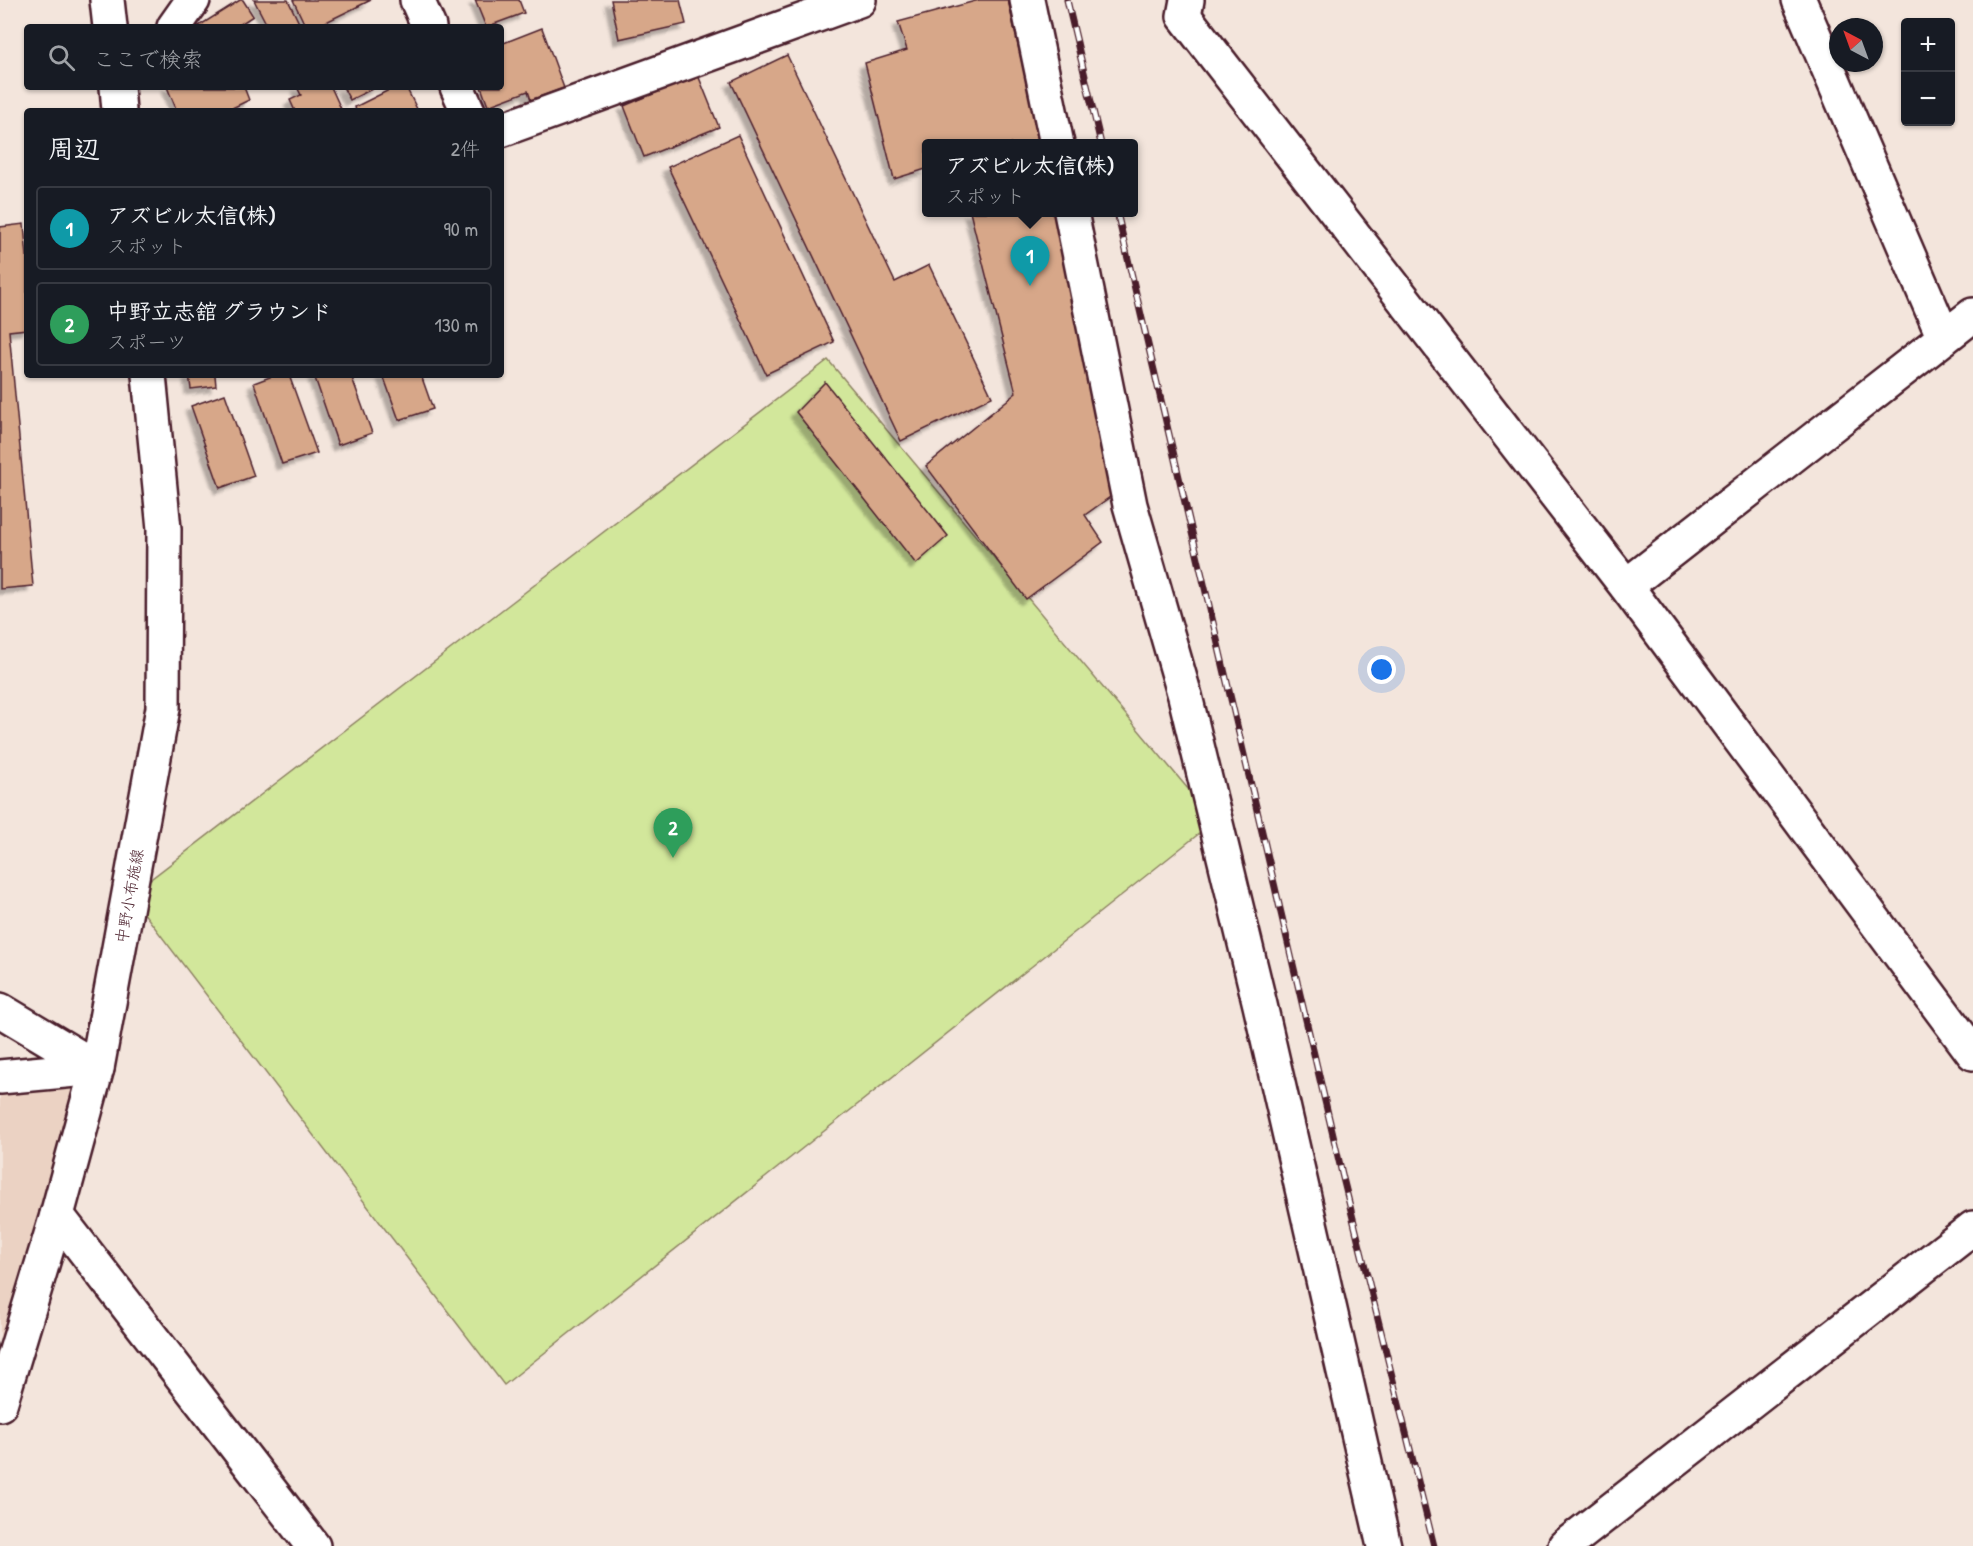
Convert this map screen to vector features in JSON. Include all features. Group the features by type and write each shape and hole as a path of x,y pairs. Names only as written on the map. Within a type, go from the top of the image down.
{"street":[{"path":"107,0 110,24"},
{"path":"176,24 193,0"},
{"path":"417,0 428,24"},
{"path":"504,129 859,0"},
{"path":"1028,0 1056,139"},
{"path":"1187,0 1184,16 1626,586 1973,1053"},
{"path":"1799,0 1944,338"},
{"path":"117,90 119,108"},
{"path":"458,90 467,108"},
{"path":"1072,217 1130,506 1185,696 1260,1005 1384,1546"},
{"path":"1626,586 1973,315"},
{"name":"中野小布施線","path":"0,1404 57,1215 97,1068 163,708 164,529 149,378"},
{"path":"0,1010 97,1068"},
{"path":"0,1077 97,1068"},
{"path":"57,1215 313,1546"},
{"path":"1565,1546 1973,1228"}],"shaded area":[{"path":"97,1068 0,1404 0,1077"}],"green space":[{"path":"828,360 1215,821 504,1385 130,895"}],"building":[{"path":"240,0 243,0 253,16 241,24 202,24"},
{"path":"254,0 288,0 300,24 266,24"},
{"path":"293,0 371,0 322,24 305,24"},
{"path":"475,0 519,0 524,13 494,24 485,24"},
{"path":"611,0 680,0 686,24 619,39"},
{"path":"979,0 1008,0 1039,139 922,139 922,170 894,179 865,63 907,50 898,22"},
{"path":"542,28 564,88 531,100 528,91 488,106 482,90 504,90 504,43"},
{"path":"787,55 895,282 929,265 992,397 901,441 731,82"},
{"path":"698,75 719,127 644,157 624,106"},
{"path":"168,90 245,90 249,100 232,108 176,108"},
{"path":"298,90 332,90 341,108 294,108 290,100 301,95"},
{"path":"345,90 370,90 350,100"},
{"path":"389,90 408,90 416,108 355,108"},
{"path":"738,135 834,342 766,374 668,167"},
{"path":"971,217 1056,217 1117,492 1085,515 1103,542 1026,599 926,466 1016,393"},
{"path":"24,224 24,329 9,331 33,586 0,589 0,227"},
{"path":"189,378 215,378 216,386 191,389"},
{"path":"267,378 290,378 317,453 282,464 254,383"},
{"path":"315,378 352,378 372,433 338,445"},
{"path":"384,378 422,378 433,409 399,420"},
{"path":"825,382 948,536 916,564 796,412"},
{"path":"225,394 254,476 220,488 191,406"}],"railway":[{"path":"1067,0 1100,139"},
{"path":"1118,217 1343,1178 1434,1546"}],"place":[{"name":"アズビル太信(株)","path":"1030,286"},
{"name":"中野立志舘 グラウンド","path":"673,858"}]}
